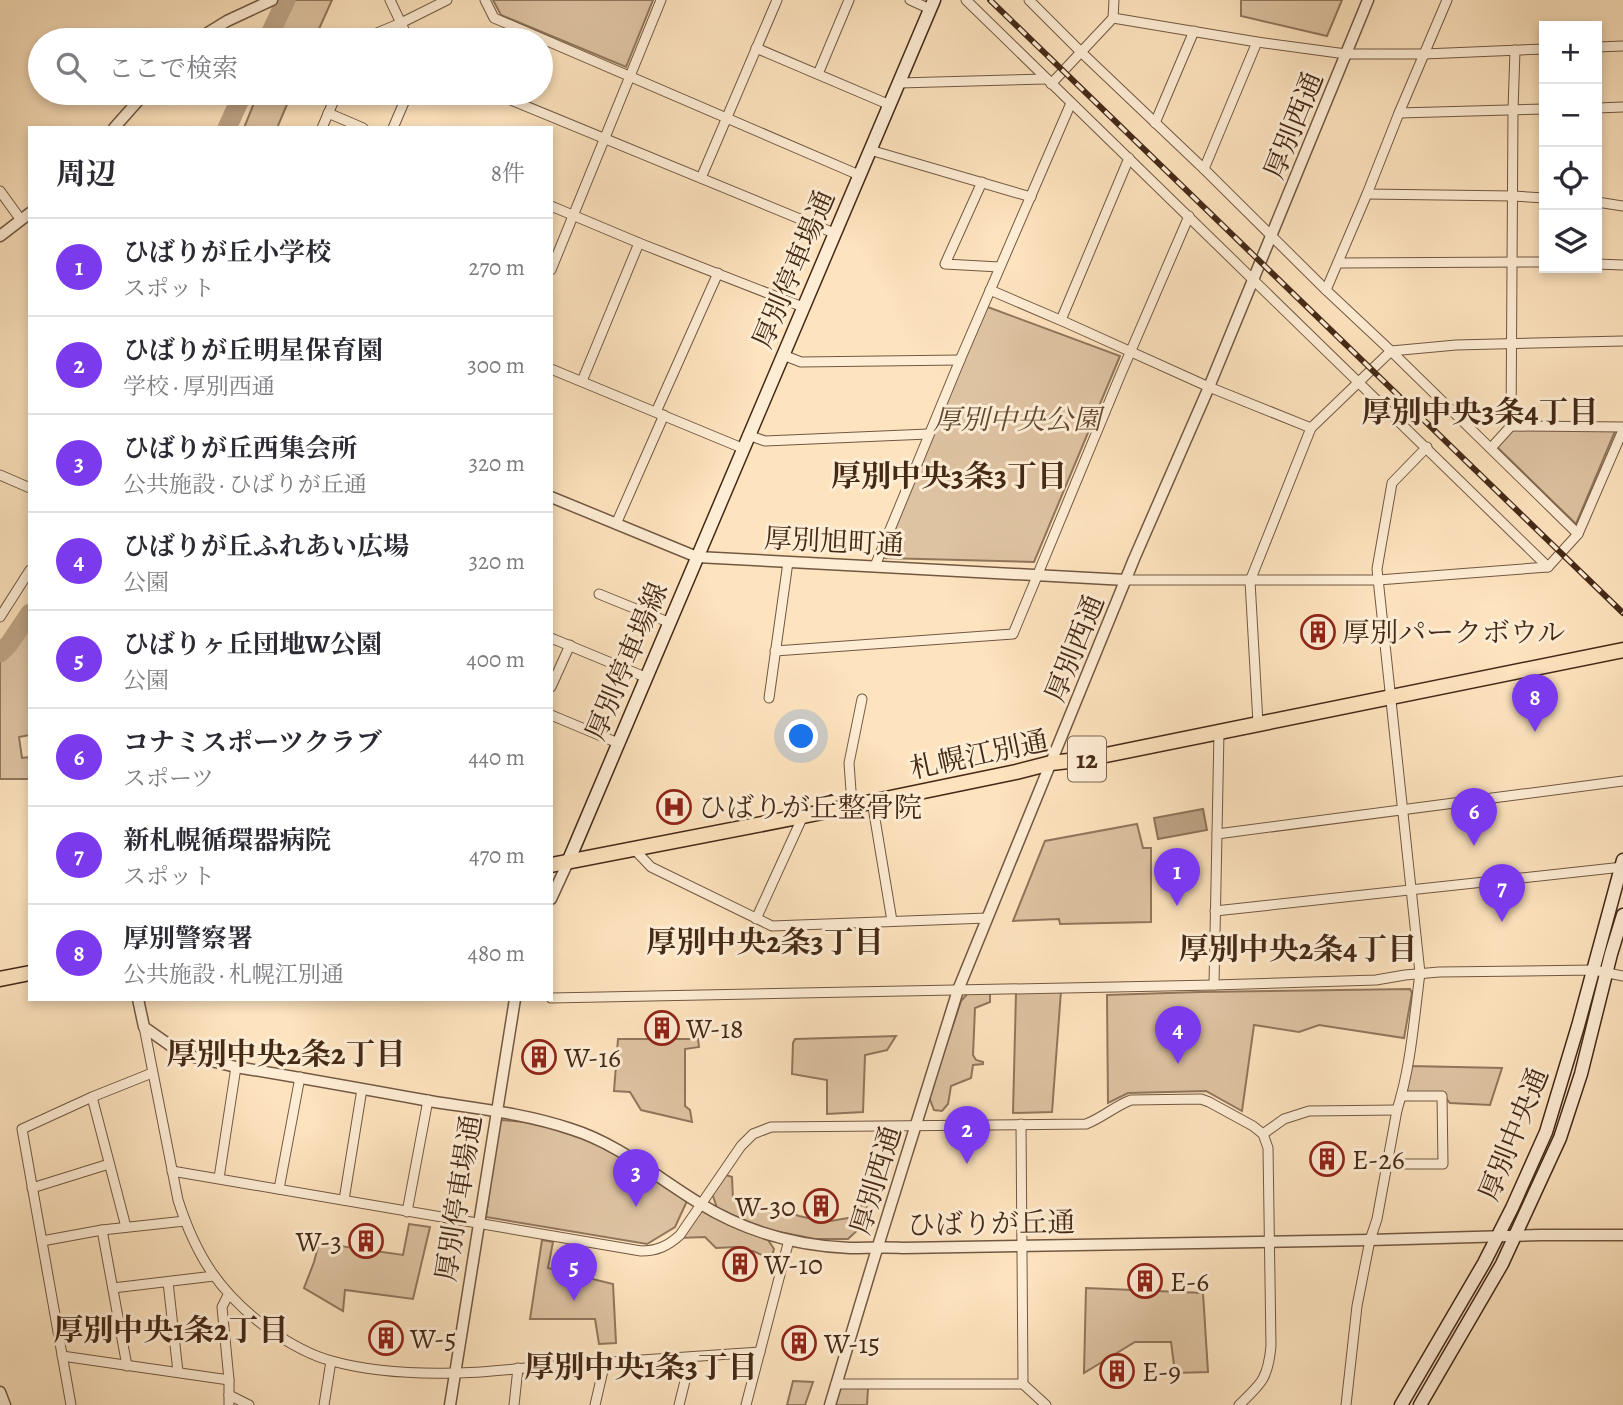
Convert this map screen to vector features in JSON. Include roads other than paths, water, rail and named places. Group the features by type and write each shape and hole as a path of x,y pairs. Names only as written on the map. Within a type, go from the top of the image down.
{"highway":[{"name":"札幌江別通","path":"553,865 1623,650"},
{"path":"0,979 28,973"}],"main road":[{"name":"厚別停車場通","path":"697,556 932,4"},
{"name":"厚別停車場線","path":"568,862 697,556"},
{"name":"厚別中央通","path":"1420,1405 1502,1264 1560,1138 1581,1074 1622,865"},
{"name":"厚別中央通","path":"1401,1405 1484,1263 1546,1132 1600,971 1623,915"}],"street":[{"path":"390,0 404,28"},
{"path":"389,28 447,0"},
{"path":"485,0 494,18 517,28"},
{"path":"553,266 662,0"},
{"path":"701,178 778,0"},
{"path":"818,74 849,0"},
{"path":"910,0 932,4"},
{"path":"965,0 1548,567"},
{"path":"1029,0 1578,534"},
{"path":"899,83 1049,82 1113,18 1114,0"},
{"name":"厚別西通","path":"830,1405 958,990 1368,0"},
{"path":"1326,290 1447,0"},
{"path":"216,28 269,1"},
{"path":"1113,18 1346,54 1539,49"},
{"path":"1155,123 1194,31"},
{"path":"1204,169 1257,42"},
{"path":"553,43 859,175"},
{"path":"1602,47 1623,46"},
{"path":"756,48 890,105"},
{"path":"1491,448 1511,426 1515,50"},
{"path":"875,566 928,434 1071,103"},
{"path":"116,126 134,105"},
{"path":"323,126 332,105"},
{"path":"394,126 403,105"},
{"path":"523,105 834,233"},
{"path":"1602,108 1623,107"},
{"path":"1399,113 1539,109"},
{"path":"328,113 358,126"},
{"path":"870,150 1031,197"},
{"path":"1061,320 1129,158"},
{"path":"982,182 946,264 999,267"},
{"path":"0,191 25,217 0,236"},
{"path":"1367,194 1539,198"},
{"path":"1602,203 1623,206"},
{"path":"553,207 803,307"},
{"path":"775,651 1013,634 1189,216"},
{"path":"582,381 639,243"},
{"path":"1338,262 1539,262"},
{"path":"1602,264 1623,265"},
{"path":"616,524 718,273"},
{"path":"990,290 1209,387 1311,428"},
{"path":"1258,723 1250,581 1311,428 1391,351 1456,345 1623,341"},
{"path":"783,355 801,362 960,360"},
{"path":"553,370 742,448"},
{"path":"1126,580 1378,580 1548,567 1578,534 1623,428 1511,426"},
{"path":"748,435 765,441 928,434"},
{"path":"1346,1405 1357,1306 1401,1096 1420,973 1377,569 1392,484 1427,447"},
{"path":"0,475 28,487"},
{"name":"厚別旭町通","path":"553,499 697,556 1126,580"},
{"path":"769,698 788,562"},
{"path":"0,617 28,573"},
{"path":"599,594 668,622"},
{"path":"553,639 646,677"},
{"path":"553,683 570,645"},
{"path":"852,805 849,763 862,699"},
{"path":"553,716 618,743"},
{"path":"1214,985 1219,732"},
{"path":"1217,834 1623,781"},
{"path":"872,801 892,921"},
{"path":"756,919 803,816"},
{"path":"632,848 651,867 772,926 987,918"},
{"path":"553,896 568,862"},
{"path":"1215,911 1622,865"},
{"path":"553,999 1214,985 1376,980 1420,973 1600,971 1623,976"},
{"path":"138,1001 178,1200 185,1221 202,1258 228,1295 245,1312 282,1339 331,1361 396,1372 455,1373 760,1352"},
{"name":"厚別停車場通","path":"450,1405 515,1001"},
{"name":"ひばりが丘通","path":"144,1027 194,1057 497,1112 571,1129 633,1158 700,1204 739,1224 789,1240 813,1244 849,1248 1623,1235"},
{"path":"219,1178 236,1066"},
{"path":"71,1405 22,1129 152,1073"},
{"path":"279,1189 300,1077"},
{"path":"344,1200 362,1089"},
{"path":"1387,1164 1443,1164 1442,1096 1401,1096"},
{"path":"92,1097 126,1227"},
{"path":"172,1171 650,1251 659,1249 680,1235 741,1146 753,1134 771,1127 1086,1124 1131,1100 1191,1098 1209,1102 1253,1126 1263,1134 1268,1148 1269,1367 1262,1383 1239,1405"},
{"path":"407,1212 428,1100"},
{"path":"1263,1134 1284,1119 1309,1111 1397,1110"},
{"path":"1021,1124 1024,1384"},
{"path":"32,1188 109,1164"},
{"path":"42,1241 102,1230 185,1221"},
{"path":"102,1230 127,1366"},
{"path":"746,1405 789,1240"},
{"path":"113,1288 214,1276"},
{"path":"168,1282 178,1373"},
{"path":"228,1295 222,1307 229,1400 249,1405"},
{"path":"62,1356 229,1380"},
{"path":"679,1405 691,1357"},
{"path":"324,1405 331,1361"},
{"path":"595,1405 605,1363"},
{"path":"514,1405 518,1368"},
{"path":"836,1384 1024,1384 1046,1405"},
{"path":"0,1392 5,1405"}],"waterway":[{"path":"273,28 286,0"},
{"path":"228,126 238,105"},
{"path":"0,653 28,616"}],"railway":[{"path":"990,0 1623,613"}],"place":[{"name":"厚別パークボウル","path":"1318,632"},
{"name":"厚別警察署","path":"1535,732"},
{"name":"ひばりが丘整骨院","path":"674,807"},
{"name":"コナミスポーツクラブ","path":"1474,846"},
{"name":"ひばりが丘小学校","path":"1177,906"},
{"name":"新札幌循環器病院","path":"1502,922"},
{"name":"W-18","path":"662,1028"},
{"name":"W-16","path":"539,1057"},
{"name":"ひばりが丘ふれあい広場","path":"1178,1064"},
{"name":"E-26","path":"1327,1159"},
{"name":"ひばりが丘明星保育園","path":"967,1164"},
{"name":"W-30","path":"821,1206"},
{"name":"ひばりが丘西集会所","path":"636,1207"},
{"name":"W-3","path":"366,1241"},
{"name":"W-10","path":"740,1264"},
{"name":"E-6","path":"1145,1281"},
{"name":"ひばりヶ丘団地W公園","path":"574,1301"},
{"name":"W-5","path":"386,1338"},
{"name":"W-15","path":"799,1343"},
{"name":"E-9","path":"1117,1371"}],"district":[{"name":"厚別中央3条4丁目","path":"1480,412"},
{"name":"厚別中央3条3丁目","path":"949,476"},
{"name":"厚別中央2条3丁目","path":"765,942"},
{"name":"厚別中央2条4丁目","path":"1298,949"},
{"name":"厚別中央2条2丁目","path":"286,1054"},
{"name":"厚別中央1条2丁目","path":"171,1330"},
{"name":"厚別中央1条3丁目","path":"641,1367"}],"park label":[{"name":"厚別中央公園","path":"1017,419"}]}
